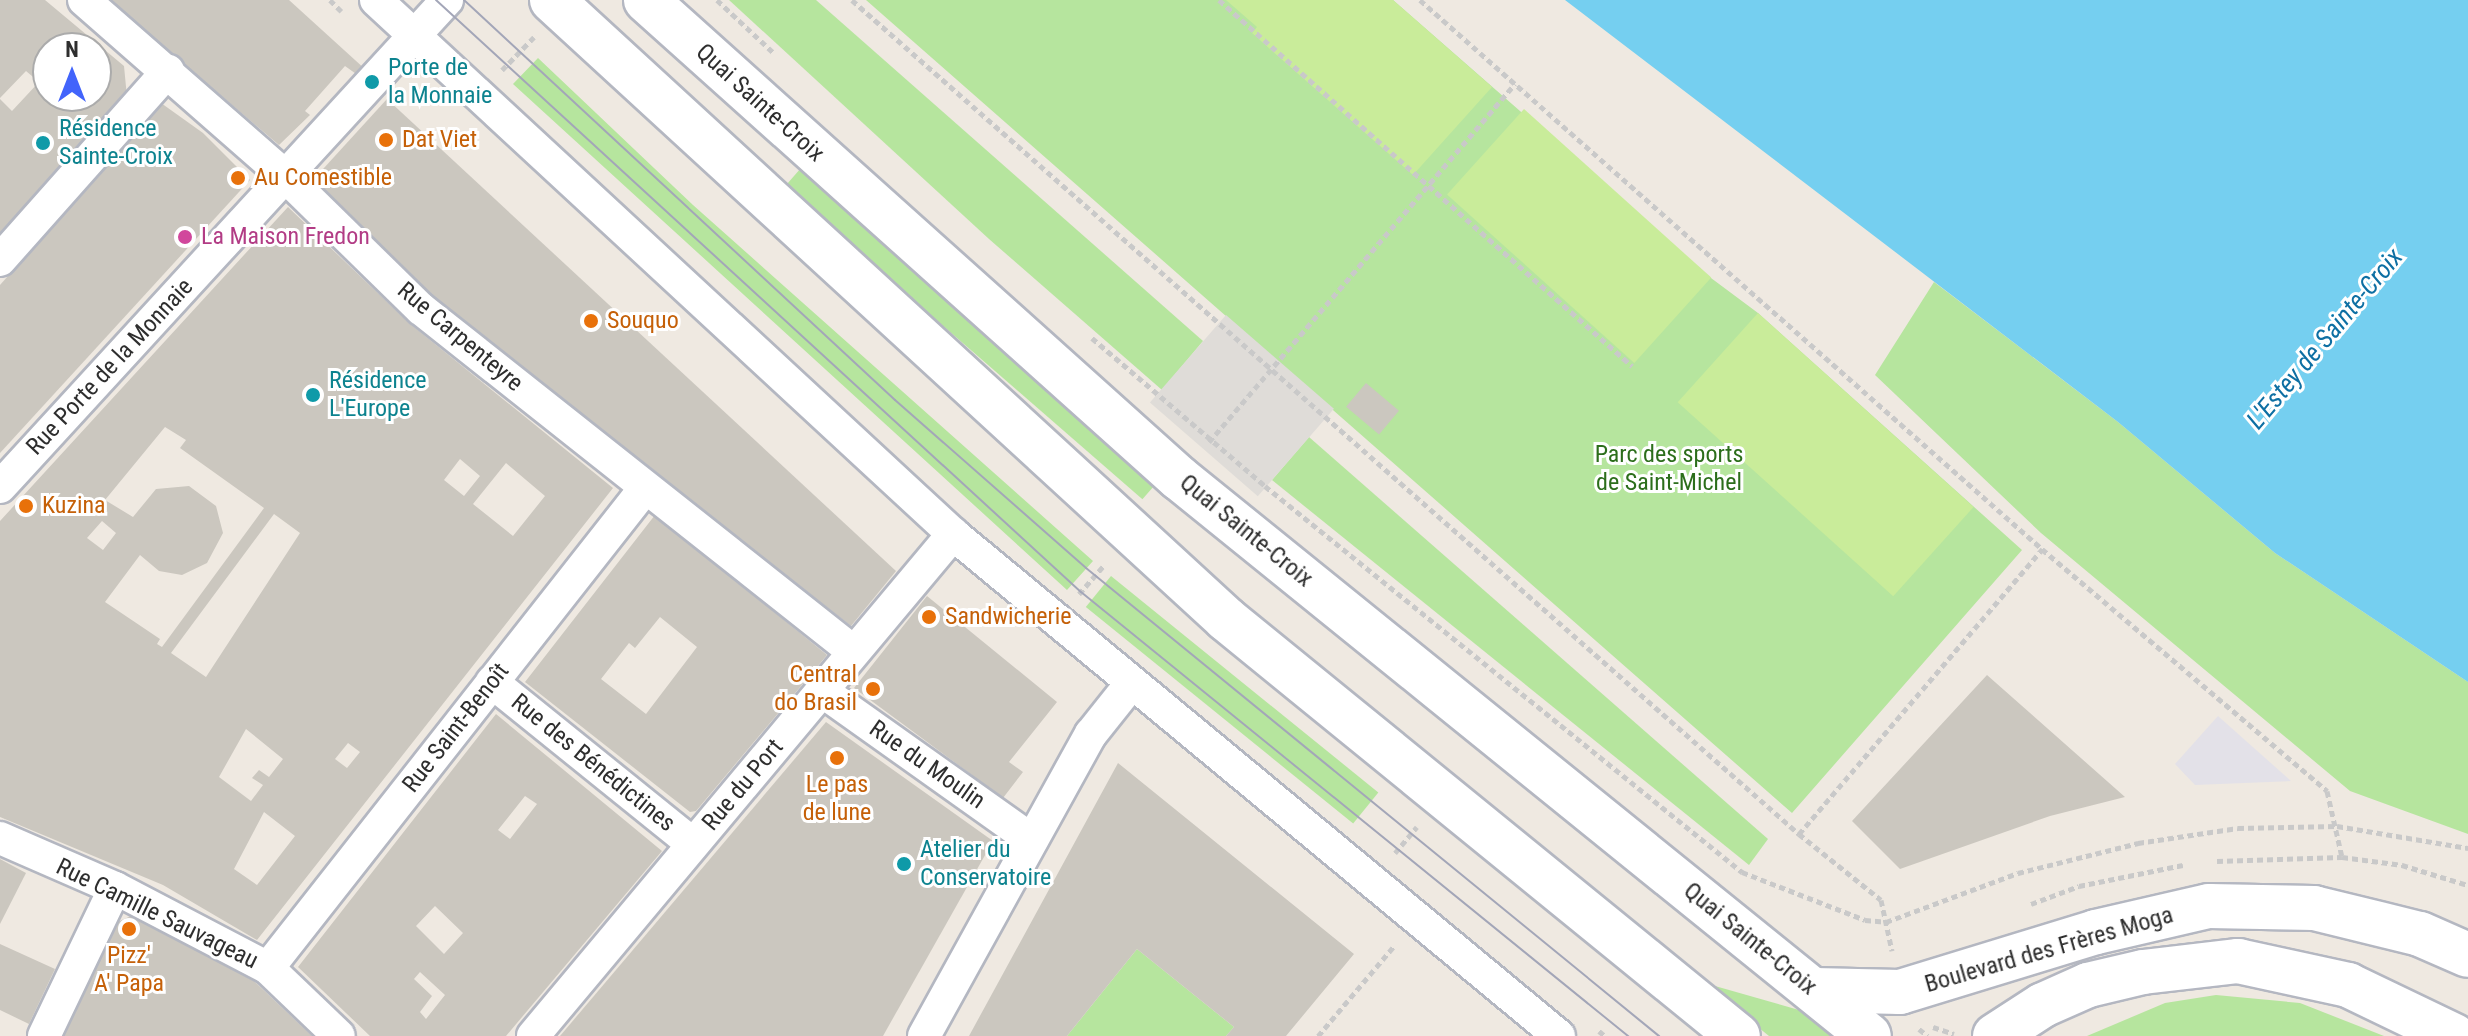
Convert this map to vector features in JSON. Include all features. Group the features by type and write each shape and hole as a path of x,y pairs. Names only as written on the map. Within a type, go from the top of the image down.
{"main road":[{"name":"Quai Sainte-Croix","path":"646,0 1179,478 1869,1036"},
{"path":"557,4 1226,619 1738,1036"},
{"name":"Boulevard des Frères Moga","path":"1815,990 1900,992 2096,932 2209,906 2314,908 2420,934 2468,955"},
{"path":"1995,1036 2043,1005 2088,985 2143,972 2238,961 2348,985 2454,1036"}],"street":[{"name":"Rue Carpenteyre","path":"84,0 285,176 421,309 854,652"},
{"path":"376,0 953,534 1130,685 1559,1036"},
{"name":"Rue Porte de la Monnaie","path":"0,487 447,0"},
{"path":"0,260 168,71"},
{"name":"Rue Saint-Benoît","path":"268,968 645,488"},
{"name":"Rue du Port","path":"533,1036 953,534"},
{"name":"Rue des Bénédictines","path":"492,682 693,844"},
{"path":"924,1036 1091,734 1130,685"},
{"name":"Rue du Moulin","path":"822,691 1032,840"},
{"name":"Rue Camille Sauvageau","path":"0,838 115,888 268,968 339,1036"},
{"path":"44,1036 115,888"}],"path":[{"path":"852,0 1799,834 1881,900 1886,922"},
{"path":"1219,0 1632,366"},
{"path":"1420,0 2042,549 2327,791 2342,857"},
{"path":"478,96 557,4"},
{"path":"1210,441 1515,84"},
{"path":"1156,395 1742,872 1865,920 1886,922 2018,873 2138,843 2238,828 2337,826 2468,848"},
{"path":"1799,834 2042,549"},
{"path":"1318,1036 1394,946"},
{"path":"1599,1031 1605,1036"}],"shaded area":[{"path":"1226,315 1334,409 1258,496 1150,403"},
{"path":"2218,716 2291,781 2195,785 2175,764"}],"green space":[{"path":"729,0 816,0 1203,341 1162,390 989,239"},
{"name":"Parc des sports de Saint-Michel","path":"866,0 1393,0 1711,278 1758,313 2022,550 1792,813"},
{"path":"1226,0 1393,0 1492,87 1413,175 1252,33 1257,27"},
{"path":"538,58 693,205 1093,561 1067,590 513,84"},
{"path":"1524,109 1711,278 1634,363 1447,194"},
{"path":"801,168 1159,480 1142,499 784,188"},
{"path":"1934,282 2118,422 2275,553 2468,682 2468,834 2350,791 2041,533 1875,375"},
{"path":"1758,313 1974,507 1893,596 1678,402"},
{"path":"1309,437 1768,839 1749,865 1272,480"},
{"path":"1111,576 1378,792 1353,824 1086,607"},
{"path":"1137,949 1234,1027 1226,1036 1067,1036"},
{"path":"1715,986 1806,1012 1836,1036 1769,1036 1712,990"},
{"path":"2216,995 2300,1003 2384,1036 2087,1036 2165,1003"}],"water":[{"name":"L'Estey de Sainte-Croix","path":"1565,0 2468,0 2468,682 2275,553 2118,422"}],"building":[{"name":"Résidence Sainte-Croix","path":"0,0 45,0 83,32 32,32 32,76 26,71 0,98"},
{"path":"109,0 289,0 366,70 359,76 345,66 305,111 310,115 279,145"},
{"name":"Résidence Sainte-Croix","path":"112,56 124,66 127,97 0,240 0,99 12,111 32,90 32,112 112,112"},
{"path":"387,99 896,571 851,626 461,323 313,180"},
{"path":"161,103 203,133 250,180 0,453 0,285"},
{"path":"288,207 409,323 613,488 257,940 163,885 0,817 0,521","holes":["165,427 186,440 180,448 264,508 162,647 157,644 160,639 105,602 140,555 159,571 182,575 207,563 223,533 216,506 189,486 156,489 133,517 105,500","460,459 480,476 464,496 444,480","506,463 545,496 513,536 473,504","274,514 300,533 206,677 171,653","102,521 116,533 103,550 87,538","246,729 283,759 269,777 259,770 252,778 263,785 251,801 219,777","348,743 360,752 347,768 335,759","264,812 295,836 257,885 234,869"]},
{"path":"1366,383 1399,411 1379,434 1346,407"},
{"path":"655,515 827,655 696,811 690,812 525,682","holes":["660,617 697,647 646,714 601,679 629,643 635,648"]},
{"path":"927,596 1057,702 1009,762 1023,772 1003,798 854,688"},
{"path":"1987,675 2125,797 2050,816 1900,869 1852,821"},
{"path":"496,714 662,851 506,1036 370,1036 298,967","holes":["525,796 537,804 510,839 498,830","435,906 463,933 444,954 416,926","420,972 445,995 426,1019 420,1012 432,996 414,979"]},
{"path":"826,722 993,841 883,1036 560,1036"},
{"path":"1118,763 1354,954 1286,1036 1226,1036 1234,1027 1137,949 1067,1036 969,1036"},
{"path":"0,859 26,873 0,924"},
{"path":"131,916 254,981 312,1036 61,1036 115,923"},
{"path":"0,944 55,969 29,1024 0,1010"}],"tram line":[{"path":"436,0 1081,592 1628,1036"},
{"path":"464,0 895,400 1086,568 1659,1036"}],"place":[{"name":"Porte de la Monnaie","path":"372,82"},
{"name":"Dat Viet","path":"386,140"},
{"name":"Résidence Sainte-Croix","path":"43,143"},
{"name":"Au Comestible","path":"238,178"},
{"name":"La Maison Fredon","path":"185,237"},
{"name":"Souquo","path":"591,321"},
{"name":"Résidence L'Europe","path":"313,395"},
{"name":"Kuzina","path":"26,506"},
{"name":"Sandwicherie","path":"929,617"},
{"name":"Central do Brasil","path":"873,689"},
{"name":"Le pas de lune","path":"837,758"},
{"name":"Atelier du Conservatoire","path":"904,864"},
{"name":"Pizz' A' Papa","path":"129,929"}]}
